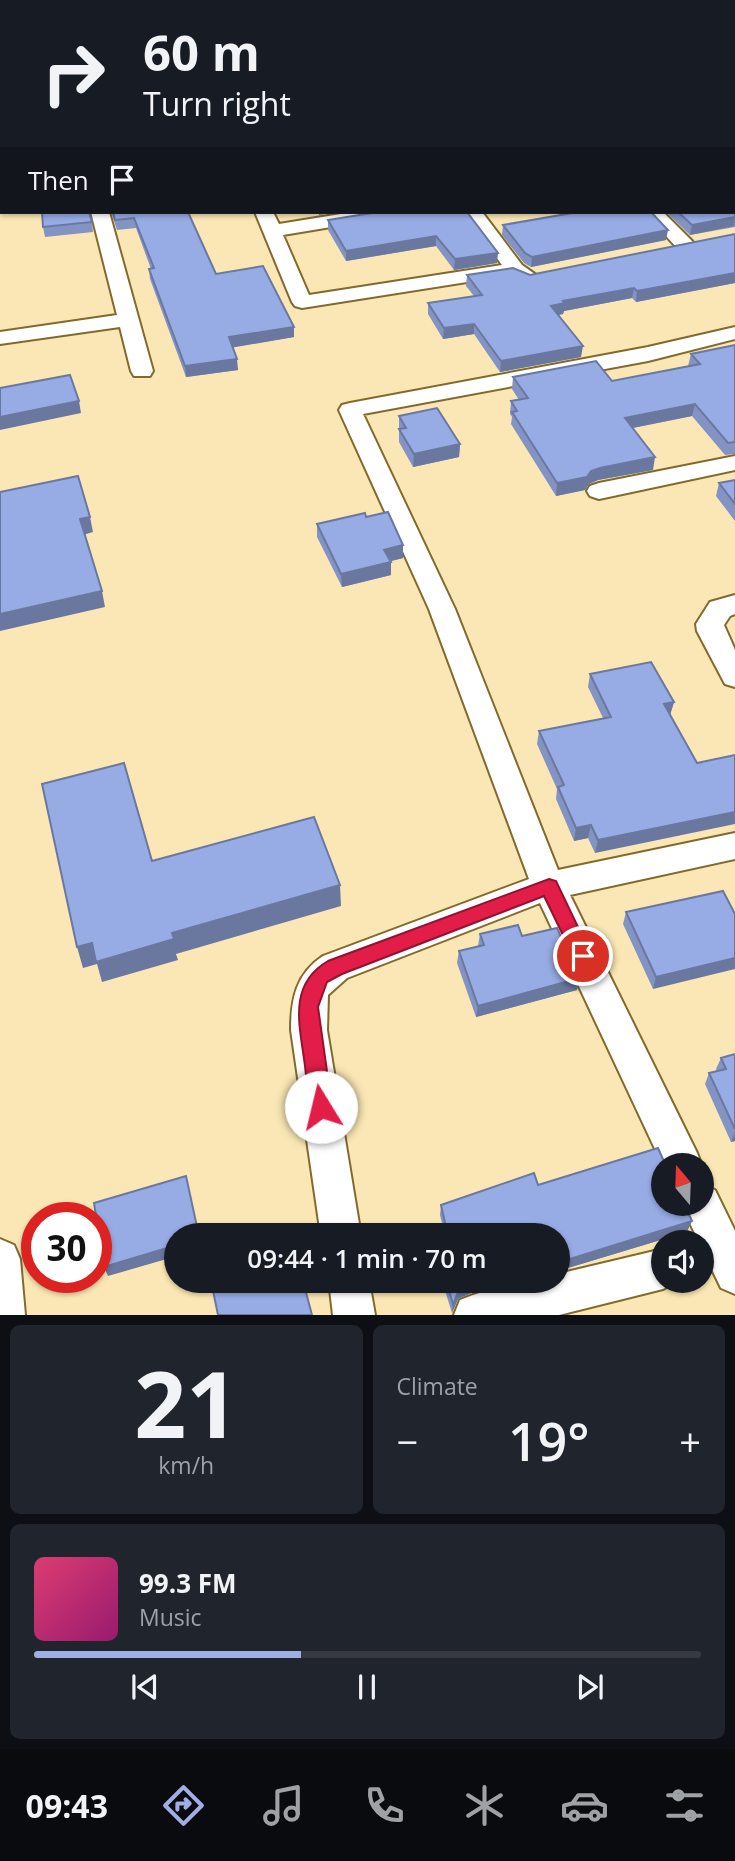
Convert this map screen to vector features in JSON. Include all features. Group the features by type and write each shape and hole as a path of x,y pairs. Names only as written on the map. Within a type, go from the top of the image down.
{"street":[{"path":"101,214 142,371"},
{"path":"265,214 303,302 515,269"},
{"path":"273,231 373,214"},
{"path":"474,214 515,269 528,277 554,272"},
{"path":"655,214 685,245"},
{"path":"659,250 710,240"},
{"path":"0,338 128,320"},
{"path":"677,1153 549,886 442,609 350,410 732,338"},
{"path":"599,491 735,463"},
{"path":"735,604 720,609 710,624 735,677"},
{"path":"339,1223 309,1030 308,1007 313,986 320,976 549,886 735,846"},
{"path":"705,1216 721,1263"},
{"path":"0,1259 5,1315"},
{"path":"475,1315 651,1272"},
{"path":"351,1293 354,1315"}],"building":[{"path":"42,214 90,214 92,222 43,227"},
{"path":"114,214 189,214 216,274 263,266 294,327 229,337 237,359 185,366 149,269 154,268 134,218 115,220"},
{"path":"366,214 469,214 498,253 455,259 436,236 346,251 328,220"},
{"path":"566,214 653,214 668,230 532,257 525,253 503,225"},
{"path":"680,214 735,214 735,217 692,225"},
{"path":"735,234 735,273 637,291 634,288 563,301 565,303 551,306 583,346 501,361 474,324 444,328 428,303 482,295 467,275 513,268 530,275"},
{"path":"735,345 735,442 728,443 695,404 625,418 655,457 600,468 591,471 587,477 557,483 512,412 517,411 511,401 528,398 513,377 596,361 612,381 700,364 691,354"},
{"path":"70,375 79,401 0,417 0,388"},
{"path":"437,408 460,444 414,454 399,429 406,428 399,416"},
{"path":"78,476 90,517 80,519 102,591 0,614 0,492"},
{"path":"735,480 735,504 719,483"},
{"path":"388,512 403,545 384,550 391,562 341,574 317,524 365,513 366,517"},
{"path":"651,662 674,702 664,704 697,763 735,755 735,812 598,840 591,825 576,828 558,787 564,785 539,731 611,717 590,674"},
{"path":"124,763 152,861 314,817 340,885 172,933 174,939 96,962 92,943 77,947 42,784"},
{"path":"723,891 735,914 735,958 656,977 626,912"},
{"path":"518,925 522,936 557,928 580,978 478,1006 459,951 484,945 480,934"},
{"path":"735,1054 735,1129 709,1073 726,1069 721,1058"},
{"path":"658,1148 660,1153 651,1153 651,1216 690,1216 692,1221 663,1230 651,1230 651,1234 570,1259 570,1223 445,1223 441,1205 534,1173 538,1185"},
{"path":"186,1176 196,1223 164,1223 164,1249 112,1265 112,1202 97,1202"},
{"path":"213,1293 306,1293 312,1315 218,1315"},
{"path":"450,1293 458,1293 453,1304"}],"route":[{"path":"321,1107 308,1007 313,986 320,976 549,886 583,956"}]}
